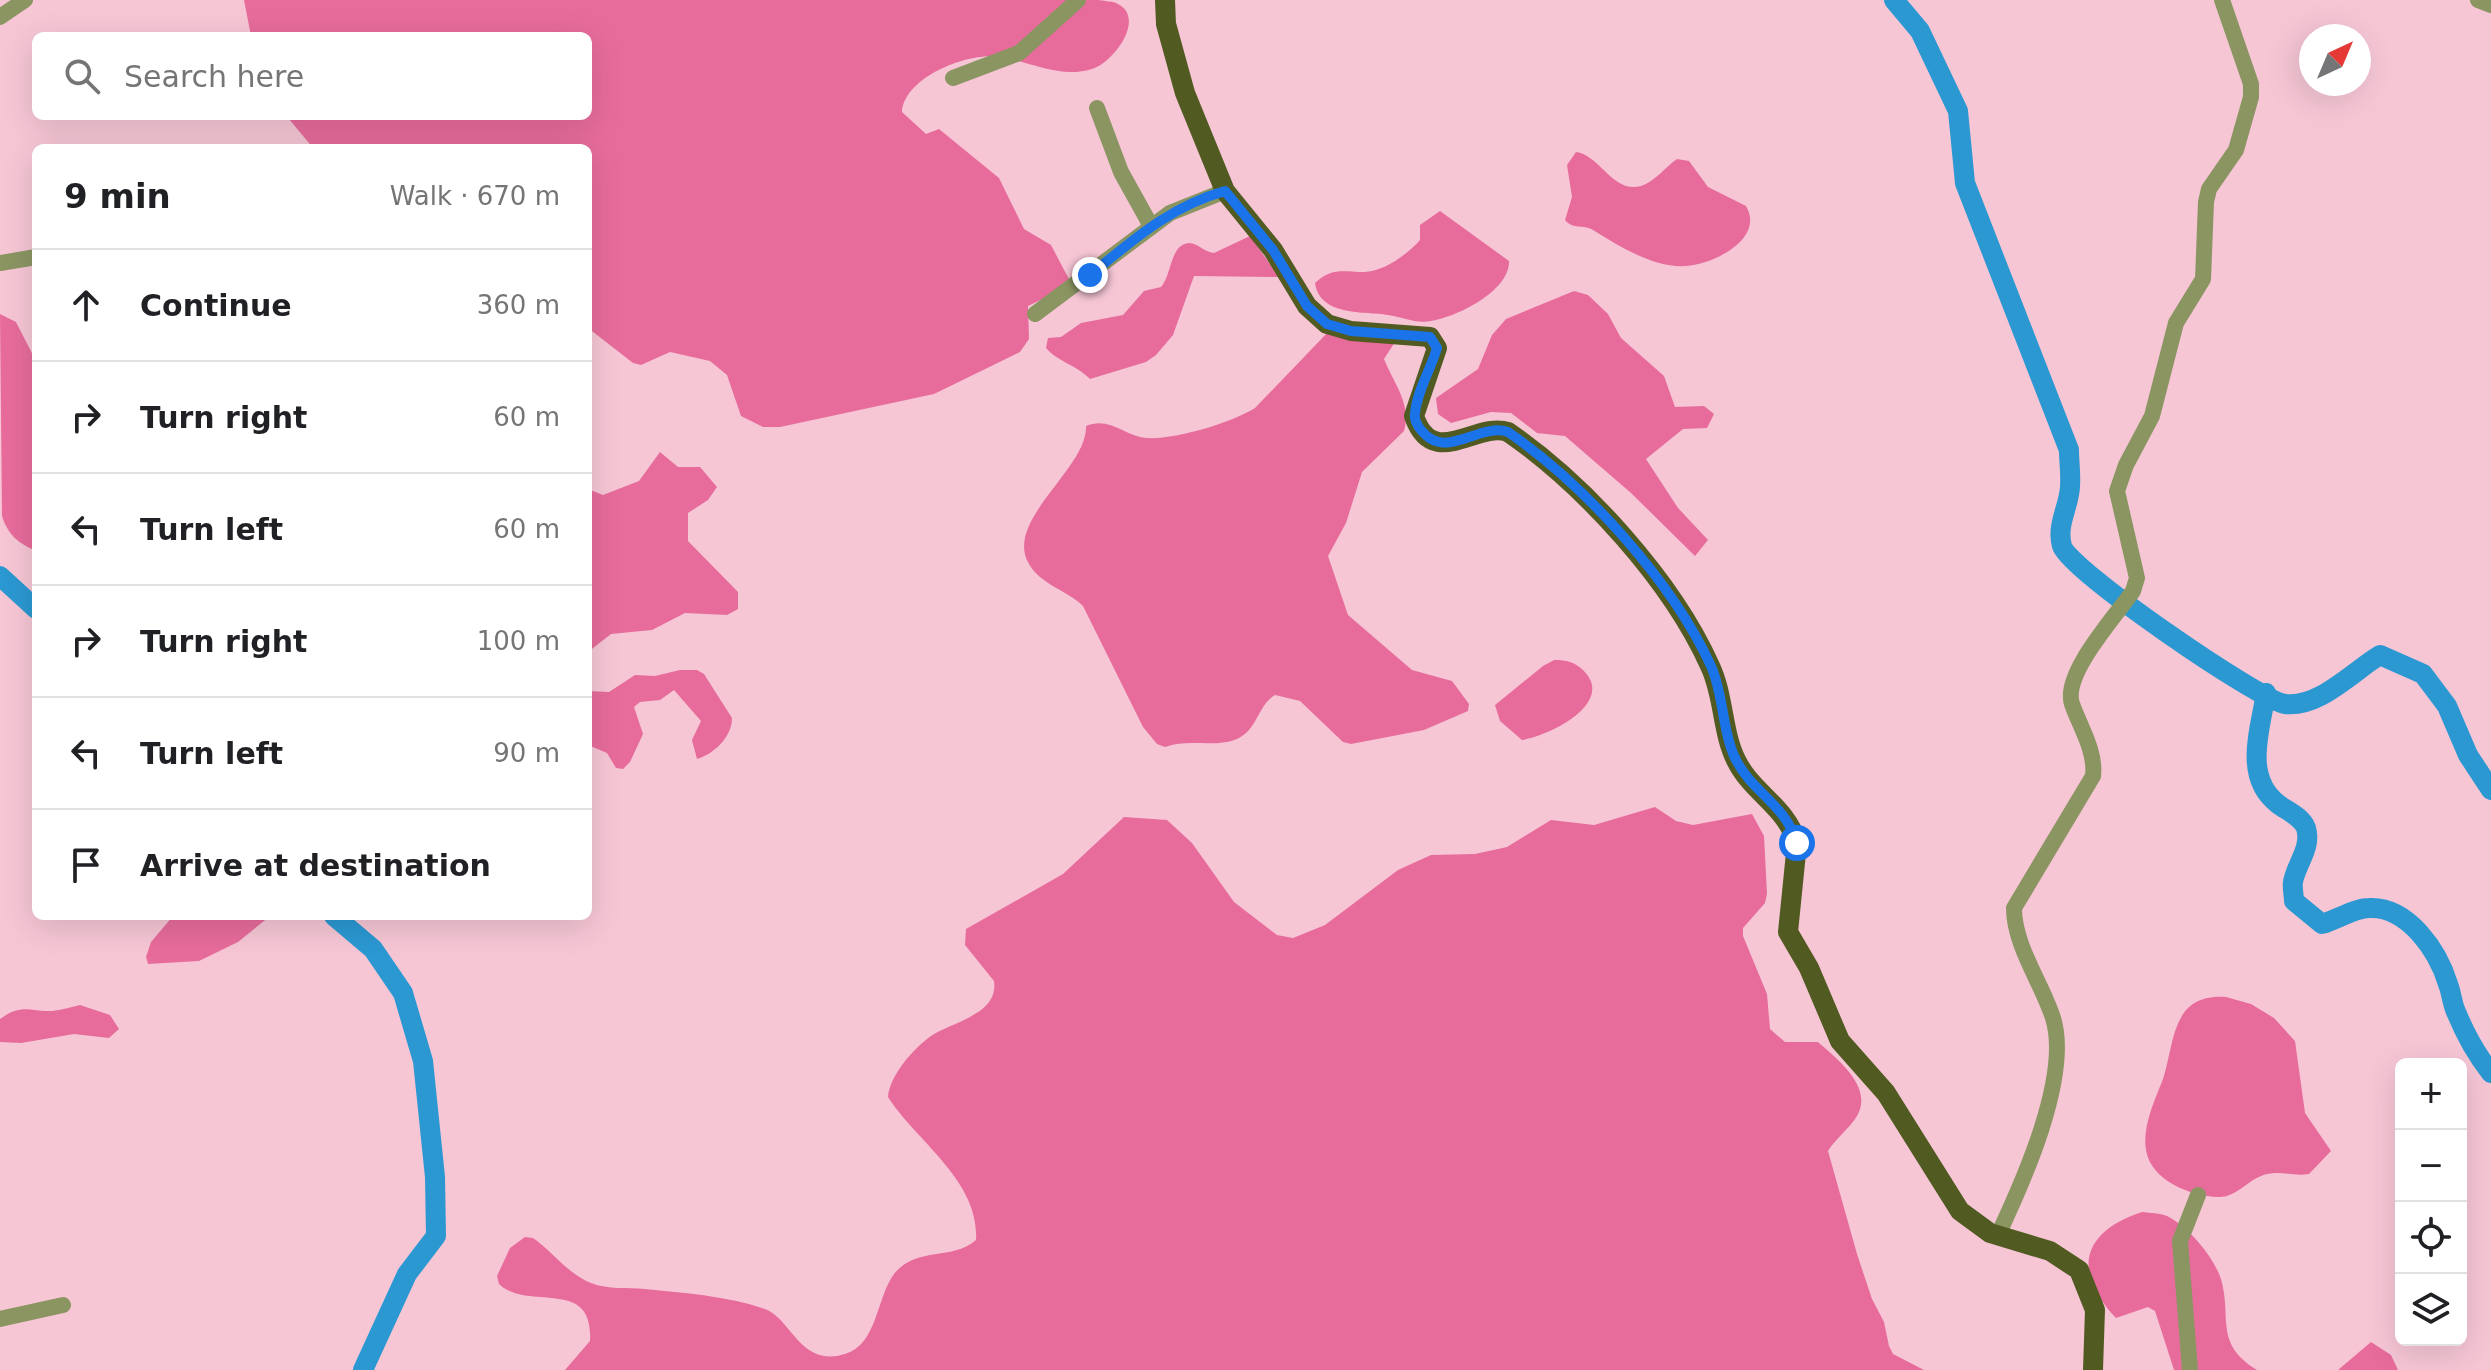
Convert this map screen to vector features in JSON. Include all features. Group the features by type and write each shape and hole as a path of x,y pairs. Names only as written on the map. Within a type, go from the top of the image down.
{"main road":[{"path":"1165,0 1166,24 1185,93 1225,191 1273,250 1307,306 1327,324 1351,331 1424,333 1434,340 1437,348 1414,416 1423,433 1433,440 1449,443 1491,430 1508,432 1615,528 1654,573 1712,668 1736,759 1786,816 1794,831 1797,843 1788,932 1809,968 1840,1041 1886,1093 1960,1211 1972,1223 1998,1235 2050,1251 2079,1270 2095,1310 2093,1370"}],"street":[{"path":"0,17 25,0"},
{"path":"953,78 1019,53 1078,0"},
{"path":"1998,1235 2030,1167 2053,1077 2055,1023 2015,925 2014,908 2093,776 2093,760 2071,702 2077,672 2133,591 2135,569 2117,491 2126,465 2152,416 2176,323 2203,279 2209,189 2229,165 2249,112 2251,84 2222,0"},
{"path":"2478,0 2491,5"},
{"path":"1097,108 1121,172 1151,226"},
{"path":"1035,314 1151,226 1198,198 1225,191"},
{"path":"0,263 32,258"},
{"path":"2190,1370 2180,1241 2198,1195"},
{"path":"0,1319 63,1305"}],"shaded area":[{"path":"244,0 1098,0 1116,3 1129,18 1124,39 1117,49 1092,69 1068,72 1001,57 972,58 940,69 914,88 906,99 902,112 926,134 939,129 999,178 1024,229 1051,245 1072,285 1028,306 1029,339 1020,352 934,394 780,427 763,427 741,416 727,375 710,361 670,352 641,365 633,363 592,331 592,144 310,144 290,120 592,120 592,32 250,32"},
{"path":"1576,152 1592,160 1614,180 1631,187 1651,181 1677,159 1689,161 1708,187 1746,206 1750,218 1749,229 1734,248 1697,264 1674,266 1637,255 1593,230 1571,225 1565,220 1572,197 1567,165"},
{"path":"1440,211 1509,261 1501,282 1480,301 1442,319 1420,322 1334,307 1319,294 1315,283 1327,275 1371,271 1387,266 1402,256 1420,240 1420,225"},
{"path":"1250,236 1279,277 1194,276 1173,335 1146,362 1090,379 1046,348 1048,338 1061,337 1081,323 1123,315 1144,291 1161,287 1175,254 1183,245 1192,243 1214,253"},
{"path":"1574,291 1588,295 1608,314 1621,338 1664,376 1675,407 1704,406 1714,414 1707,428 1683,429 1646,459 1678,508 1708,540 1695,556 1631,493 1565,436 1537,433 1511,413 1491,412 1451,423 1438,414 1436,398 1478,369 1492,335 1506,319"},
{"path":"0,314 16,322 32,353 32,549 14,538 2,516"},
{"path":"1329,331 1395,342 1384,359 1406,412 1404,431 1362,472 1346,523 1328,556 1348,615 1412,670 1452,681 1469,704 1468,711 1424,730 1351,744 1343,742 1300,701 1275,695 1239,738 1222,743 1184,743 1165,747 1157,744 1143,727 1083,606 1040,577 1029,564 1024,547 1027,530 1074,459 1083,442 1086,426 1102,423 1138,436 1158,438 1232,419 1255,408"},
{"path":"660,452 678,467 700,467 717,487 708,500 688,513 688,541 738,592 738,609 727,615 685,613 652,630 611,634 592,649 592,491 603,495 639,481"},
{"path":"1554,660 1570,662 1583,670 1591,682 1592,694 1586,706 1562,725 1522,740 1500,721 1495,705"},
{"path":"680,670 697,670 704,674 732,718 729,732 716,749 697,759 692,740 701,721 674,690 660,700 640,702 634,707 643,734 630,762 623,769 616,768 607,753 592,747 592,691 609,692 635,675 655,676"},
{"path":"1655,807 1676,821 1693,825 1752,814 1764,836 1767,894 1765,903 1743,928 1743,936 1767,994 1770,1029 1785,1042 1818,1042 1843,1065 1857,1084 1861,1105 1857,1116 1828,1151 1857,1254 1872,1299 1884,1322 1889,1346 1893,1354 1924,1370 565,1370 590,1341 588,1321 582,1309 571,1302 511,1292 499,1284 497,1276 510,1248 525,1237 533,1238 575,1274 591,1283 706,1296 751,1305 774,1314 807,1349 830,1356 845,1354 864,1341 888,1284 903,1265 923,1256 956,1250 976,1240 968,1199 957,1180 888,1097 898,1071 917,1048 931,1036 982,1010 994,993 994,981 965,945 966,929 1063,874 1124,817 1167,820 1192,843 1234,902 1277,935 1293,938 1325,925 1398,870 1431,855 1475,854 1507,847 1551,820 1594,825"},
{"path":"170,920 265,920 238,942 199,961 148,964 146,957 151,942"},
{"path":"2226,997 2251,1004 2274,1018 2295,1041 2305,1113 2331,1151 2309,1174 2267,1174 2230,1195 2218,1197 2196,1194 2164,1178 2149,1161 2145,1141 2150,1113 2178,1023 2185,1011 2195,1003 2208,998"},
{"path":"80,1005 110,1015 119,1029 109,1038 74,1034 21,1043 0,1042 0,1019 8,1014 20,1010 52,1011"},
{"path":"2142,1212 2164,1215 2175,1221 2208,1254 2222,1283 2230,1341 2235,1351 2257,1370 2174,1370 2155,1311 2148,1307 2116,1318 2102,1301 2089,1270 2095,1242 2122,1220"},
{"path":"2371,1342 2391,1355 2398,1370 2338,1370"}],"waterway":[{"path":"1894,0 1920,31 1958,111 1965,183 2069,450 2070,487 2062,523 2062,546 2096,580 2166,632 2240,681 2285,704 2298,704 2323,695 2380,655 2423,674 2447,706 2468,755 2491,790"},
{"path":"0,576 32,605"},
{"path":"2266,693 2257,753 2261,781 2278,804 2301,820 2307,835 2293,882 2294,901 2322,924 2369,908 2383,909 2408,922 2437,958 2464,1030 2491,1073"},
{"path":"339,920 373,949 403,993 423,1061 435,1177 436,1236 407,1274 363,1370"}],"route":[{"path":"1090,275 1170,213 1198,198 1225,191 1234,206 1273,250 1307,306 1327,324 1351,331 1424,333 1430,337 1437,348 1414,416 1423,433 1433,440 1449,443 1491,430 1508,432 1626,539 1680,612 1712,668 1736,759 1746,775 1786,816 1797,843"}]}
